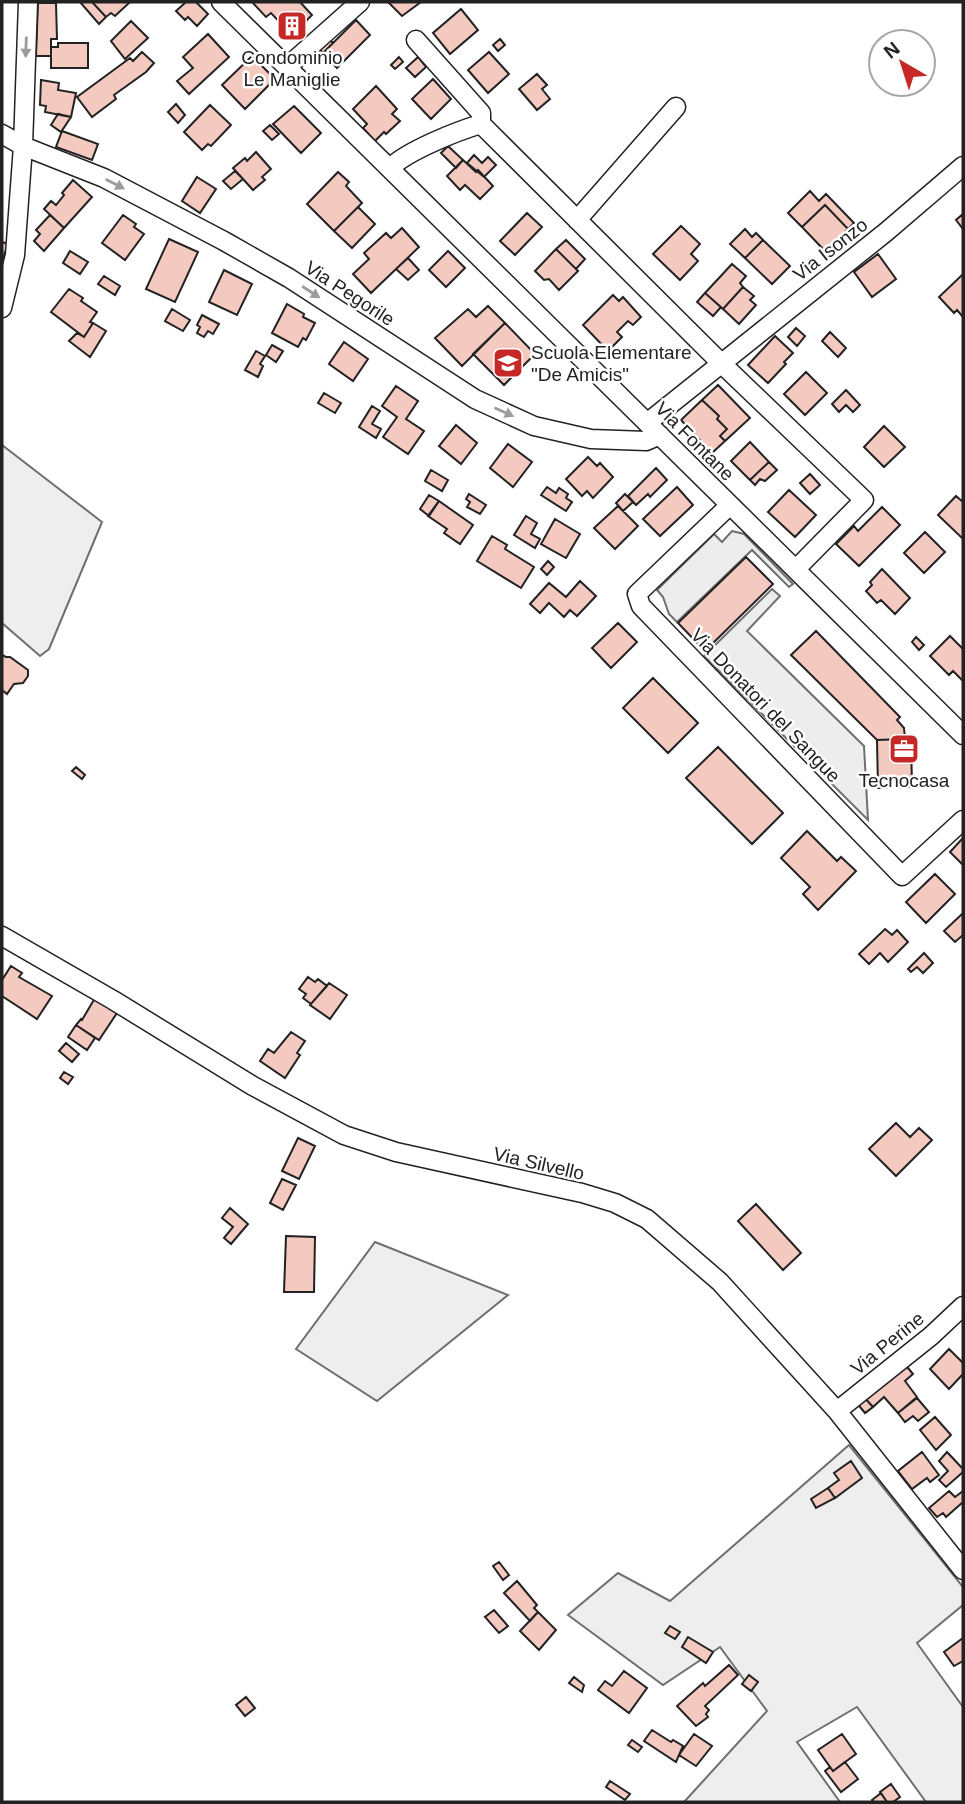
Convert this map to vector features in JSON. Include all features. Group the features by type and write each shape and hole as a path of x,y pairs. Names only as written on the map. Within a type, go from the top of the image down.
{"street":[{"path":"2,308 15,255 23,146 28,2"},
{"name":"Via Fontane","path":"220,2 730,505 960,727"},
{"path":"287,67 360,2"},
{"path":"416,40 481,113 481,124 720,363 864,500 796,569"},
{"path":"577,219 676,107"},
{"path":"390,169 405,157 466,128 481,124"},
{"name":"Via Pegorile","path":"2,134 23,146 104,178 224,241 289,278 475,399 498,410 534,426 591,439 646,441 653,429"},
{"name":"Via Isonzo","path":"653,429 720,363 886,232 963,166"},
{"name":"Via Donatori del Sangue","path":"730,505 637,594 641,606 902,876 963,820"},
{"name":"Via Silvello","path":"2,936 253,1086 344,1135 396,1152 582,1193 615,1203 647,1219 720,1282 837,1411 963,1570"},
{"name":"Via Perine","path":"837,1411 931,1336 963,1306"}],"shaded area":[{"path":"2,445 102,522 49,649 40,656 2,623"},
{"path":"732,531 744,534 793,584 789,587 752,550 677,622 669,614 663,597 657,590 714,534 722,542"},
{"path":"772,589 780,596 747,631 864,746 868,820 704,656"},
{"path":"375,1242 508,1295 377,1401 296,1349"},
{"path":"849,1445 963,1587 963,1605 917,1643 963,1707 963,1802 926,1802 857,1707 797,1742 840,1802 684,1802 767,1711 720,1647 663,1685 568,1615 618,1573 670,1601"}],"building":[{"path":"80,2 92,2 106,17 99,24"},
{"path":"92,2 130,2 115,16 111,13 106,17"},
{"path":"186,2 196,2 208,14 197,26 176,11"},
{"name":"Condominio Le Maniglie","path":"252,2 300,2 312,15 292,35 271,13 266,17"},
{"path":"388,2 421,2 402,16"},
{"path":"38,3 56,3 57,39 51,39 51,56 36,56"},
{"path":"461,9 478,30 450,54 433,33"},
{"path":"356,20 370,35 337,68 323,53"},
{"path":"131,21 148,38 125,59 111,41"},
{"path":"208,34 229,57 189,94 177,81 193,68 183,57"},
{"path":"327,37 333,43 323,53 317,47"},
{"path":"500,39 505,45 498,51 493,45"},
{"path":"58,43 88,43 88,68 51,68 51,47 58,47"},
{"path":"142,52 154,63 114,95 116,99 92,117 77,97 130,58 133,61"},
{"path":"489,52 509,74 488,93 468,70"},
{"path":"252,56 275,79 245,109 222,85"},
{"path":"399,57 403,62 395,69 391,65"},
{"path":"418,57 426,67 415,77 406,68"},
{"path":"537,74 547,85 542,89 550,99 537,110 519,89"},
{"path":"433,79 451,99 431,119 412,99"},
{"path":"41,80 59,83 58,90 76,93 71,117 45,112 46,106 40,105"},
{"path":"376,86 397,109 392,114 400,121 375,141 363,128 367,124 353,109"},
{"path":"176,104 185,115 178,123 168,112"},
{"path":"210,105 231,125 211,146 208,144 202,150 184,132"},
{"path":"294,106 321,133 301,153 273,124"},
{"path":"58,114 71,117 61,132 51,125"},
{"path":"270,125 279,134 272,140 263,131"},
{"path":"62,131 98,144 92,160 56,147"},
{"path":"448,146 463,160 456,168 441,153"},
{"path":"256,152 271,169 262,177 265,180 253,190 233,168 245,158 247,161"},
{"path":"474,155 482,163 488,157 496,165 484,177 467,163"},
{"path":"463,160 476,172 478,170 493,186 480,199 465,185 460,190 447,176"},
{"path":"235,171 243,179 231,189 223,181"},
{"path":"338,172 349,182 346,186 362,203 334,231 307,204"},
{"path":"197,177 216,189 200,213 182,201"},
{"path":"73,180 92,197 64,228 44,209 51,201 56,205"},
{"path":"810,191 819,201 826,194 854,223 848,229 825,205 802,227 788,213"},
{"path":"825,205 848,229 825,251 802,227"},
{"path":"358,207 375,224 352,248 334,231"},
{"path":"527,213 542,227 515,255 500,241"},
{"path":"963,214 963,229 956,220"},
{"path":"50,215 64,228 44,251 34,241 40,234 36,230"},
{"path":"123,215 144,234 125,260 102,243"},
{"path":"681,226 700,244 691,254 698,261 680,280 653,254"},
{"path":"402,228 419,247 371,293 353,274 369,259 364,253 386,233 391,238"},
{"path":"745,229 752,237 756,233 763,240 745,258 730,244"},
{"path":"169,239 198,252 175,302 146,289"},
{"path":"566,240 585,259 576,269 556,249"},
{"path":"763,240 790,266 772,284 745,258"},
{"path":"2,242 8,244 2,261"},
{"path":"556,249 578,271 559,290 549,279 544,280 535,271"},
{"path":"70,251 88,262 80,274 63,263"},
{"path":"448,251 465,268 446,287 429,270"},
{"path":"878,254 896,279 872,297 854,272"},
{"path":"408,258 419,270 408,280 396,269"},
{"path":"732,264 746,276 740,283 743,287 723,309 705,293"},
{"path":"224,270 252,284 237,315 209,302"},
{"path":"963,274 963,317 957,310 954,313 939,297"},
{"path":"104,276 120,286 115,295 98,284"},
{"path":"743,287 754,296 750,300 756,305 739,324 723,309"},
{"path":"69,289 97,312 84,337 51,312"},
{"path":"705,293 721,307 713,316 697,302"},
{"path":"613,295 619,301 623,297 641,317 633,325 628,321 617,332 622,337 608,351 583,325"},
{"path":"287,304 315,323 306,340 303,338 298,347 272,333"},
{"path":"488,306 505,323 462,366 435,338 468,309 476,317"},
{"path":"172,309 190,320 183,331 165,321"},
{"path":"202,315 219,324 213,334 208,331 204,337 197,333 200,327 197,325"},
{"path":"93,323 106,331 90,357 69,341 77,333 84,337"},
{"path":"505,323 535,354 504,385 473,354"},
{"path":"796,328 805,336 797,346 788,337"},
{"path":"830,332 846,348 838,357 822,341"},
{"path":"775,336 793,353 768,383 748,365"},
{"path":"344,342 368,359 353,381 329,364"},
{"path":"272,345 283,351 276,362 266,355"},
{"path":"256,351 265,356 260,364 263,366 258,377 245,370"},
{"path":"806,372 827,393 805,415 784,394"},
{"path":"718,385 750,418 725,441 720,436 727,429 717,419 719,416 702,400"},
{"path":"396,386 418,401 406,419 424,431 408,454 383,437 397,417 382,406"},
{"path":"846,390 860,405 853,412 846,405 839,412 832,404"},
{"path":"324,393 341,403 335,413 318,403"},
{"path":"702,400 719,416 717,419 727,429 720,436 725,441 712,453 681,420"},
{"path":"372,406 380,411 372,424 381,429 376,438 359,427"},
{"path":"456,425 477,443 461,464 439,446"},
{"path":"884,426 905,447 884,467 864,447"},
{"path":"750,442 769,462 750,480 731,461"},
{"path":"508,444 532,462 513,487 490,468"},
{"path":"588,457 597,466 600,463 613,477 593,498 587,491 582,496 566,479"},
{"path":"769,462 777,470 765,481 760,479 755,485 750,480"},
{"path":"656,468 667,480 650,497 648,494 636,505 628,496"},
{"path":"431,470 448,480 442,491 425,481"},
{"path":"810,474 820,485 810,494 800,483"},
{"path":"547,487 556,493 559,488 568,494 566,498 572,502 566,511 541,495"},
{"path":"677,487 693,505 660,536 643,519"},
{"path":"789,490 816,515 795,537 768,512"},
{"path":"469,494 486,505 480,514 467,507 470,502 466,499"},
{"path":"625,494 633,502 623,511 616,503"},
{"path":"429,495 439,501 429,516 420,509"},
{"path":"956,496 963,502 963,539 938,515"},
{"path":"439,501 473,525 460,544 444,533 447,529 428,516"},
{"path":"618,506 638,526 615,549 594,528"},
{"path":"882,507 900,525 859,566 836,544 854,526 858,531"},
{"path":"526,516 537,523 531,534 540,539 535,548 514,535"},
{"path":"555,519 580,534 566,558 541,544"},
{"path":"925,532 945,552 924,573 904,553"},
{"path":"492,536 507,545 505,549 534,567 521,588 477,561"},
{"path":"746,557 773,584 705,651 678,623"},
{"path":"548,561 554,567 547,575 541,569"},
{"path":"882,569 910,598 895,614 881,600 877,603 866,591"},
{"path":"580,581 596,596 577,616 570,610 564,617 549,603 540,613 530,604 549,583 566,597"},
{"path":"618,623 637,642 611,668 592,648"},
{"path":"816,631 900,717 897,720 904,728 905,739 877,740 791,655"},
{"path":"950,636 963,649 963,681 953,671 949,675 930,656"},
{"path":"916,637 924,645 919,650 912,642"},
{"path":"2,655 10,657 28,670 28,676 23,683 14,684 7,694 2,690"},
{"path":"653,678 698,723 668,753 623,708"},
{"path":"911,739 912,787 878,788 877,740"},
{"path":"718,747 783,813 752,844 686,778"},
{"path":"76,767 85,775 82,779 72,771"},
{"path":"807,831 837,861 841,857 856,871 818,910 803,894 810,887 781,858"},
{"path":"963,840 963,865 950,852"},
{"path":"935,874 955,894 926,923 906,902"},
{"path":"963,913 963,935 955,942 944,931"},
{"path":"885,929 892,935 897,930 908,942 888,962 880,953 869,964 859,954"},
{"path":"924,953 933,963 923,973 917,967 911,972 908,969"},
{"path":"11,966 22,973 19,977 52,996 37,1019 2,996 2,980"},
{"path":"308,977 315,982 318,979 327,986 311,1004 303,998 306,994 299,989"},
{"path":"329,983 347,995 330,1019 310,1005"},
{"path":"95,998 117,1013 99,1040 76,1025"},
{"path":"76,1025 95,1038 87,1050 68,1037"},
{"path":"291,1032 305,1041 297,1053 300,1055 285,1078 260,1061 268,1049 274,1053"},
{"path":"66,1043 79,1054 72,1062 59,1051"},
{"path":"64,1072 73,1077 68,1084 60,1078"},
{"path":"896,1123 910,1137 919,1128 932,1140 896,1176 869,1149"},
{"path":"298,1138 315,1146 299,1179 282,1171"},
{"path":"282,1179 296,1185 283,1210 270,1203"},
{"path":"756,1204 801,1253 783,1270 738,1221"},
{"path":"230,1208 248,1224 231,1244 224,1238 233,1227 222,1218"},
{"path":"286,1236 315,1237 314,1292 284,1292"},
{"path":"949,1349 963,1363 963,1374 949,1389 930,1369"},
{"path":"903,1362 913,1374 905,1381 917,1397 898,1413 884,1397 873,1407 863,1396"},
{"path":"863,1396 873,1407 865,1413 856,1402"},
{"path":"917,1398 929,1412 918,1421 913,1416 905,1422 898,1413"},
{"path":"935,1417 951,1435 936,1450 920,1430"},
{"path":"922,1452 939,1475 930,1482 927,1478 912,1489 898,1471"},
{"path":"947,1452 963,1472 946,1487 939,1480 948,1471 939,1461"},
{"path":"851,1461 862,1478 835,1498 828,1488 839,1480 834,1473"},
{"path":"828,1488 835,1498 816,1508 811,1499"},
{"path":"949,1491 955,1497 963,1491 963,1502 946,1517 943,1513 937,1517 929,1508"},
{"path":"499,1562 509,1575 503,1580 493,1566"},
{"path":"517,1581 537,1605 534,1608 538,1612 530,1621 504,1593"},
{"path":"494,1610 508,1626 499,1633 485,1617"},
{"path":"538,1612 556,1630 539,1650 520,1631"},
{"path":"670,1626 680,1632 675,1639 665,1633"},
{"path":"688,1637 713,1652 706,1663 682,1647"},
{"path":"963,1638 963,1661 954,1666 944,1652"},
{"path":"729,1665 738,1675 705,1706 709,1710 706,1714 708,1717 696,1726 677,1706"},
{"path":"624,1671 647,1688 629,1713 598,1690 605,1681 612,1686"},
{"path":"749,1675 758,1682 751,1691 742,1684"},
{"path":"574,1677 584,1685 582,1692 569,1683"},
{"path":"246,1697 255,1708 245,1716 236,1705"},
{"path":"652,1730 683,1746 676,1762 644,1741"},
{"path":"694,1734 712,1746 696,1766 679,1755"},
{"path":"842,1734 856,1754 833,1771 818,1750"},
{"path":"632,1740 642,1747 638,1752 628,1745"},
{"path":"845,1762 858,1779 841,1792 825,1771 830,1767 833,1771"},
{"path":"610,1781 630,1794 625,1800 606,1787"},
{"path":"891,1784 900,1797 893,1802 887,1802 880,1792"},
{"path":"881,1793 887,1802 872,1800"}],"place":[{"name":"Condominio Le Maniglie","path":"292,26"},
{"name":"Scuola Elementare \"De Amicis\"","path":"508,363"},
{"name":"Tecnocasa","path":"904,749"}]}
